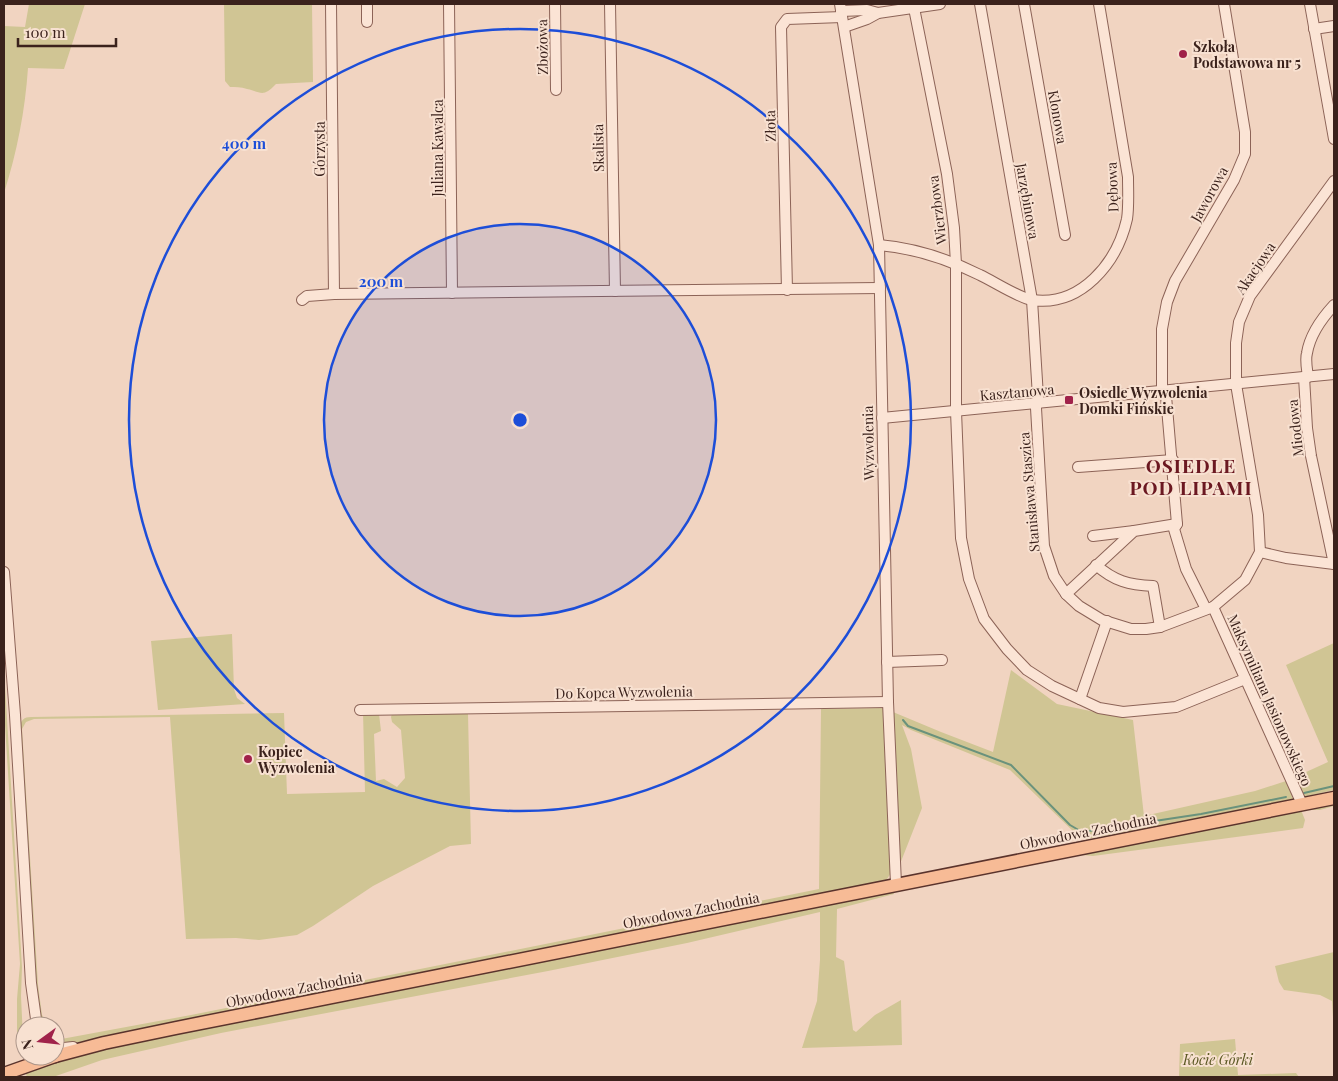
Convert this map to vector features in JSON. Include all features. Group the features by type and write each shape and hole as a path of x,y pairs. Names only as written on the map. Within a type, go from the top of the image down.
{"main road":[{"name":"Obwodowa Zachodnia","path":"65,1053 104,1043 1334,798"},
{"name":"Obwodowa Zachodnia","path":"4,1074 21,1066"}],"street":[{"name":"Górzysta","path":"331,4 334,294"},
{"path":"367,4 367,22"},
{"name":"Juliana Kawalca","path":"448,4 452,293"},
{"name":"Zbożowa","path":"555,4 556,90"},
{"name":"Skalista","path":"610,4 614,291"},
{"path":"842,15 867,19 878,13 940,4"},
{"name":"Jarzębinowa","path":"980,4 1032,300 1037,404"},
{"name":"Klonowa","path":"1024,4 1065,235"},
{"name":"Dębowa","path":"879,245 910,248 938,256 1032,300 1058,300 1070,296 1097,278 1117,246 1127,217 1128,177 1099,4"},
{"name":"Jaworowa","path":"1177,524 1166,396 1162,388 1162,329 1167,302 1175,281 1234,180 1246,154 1246,138 1224,4"},
{"path":"1310,4 1334,139"},
{"path":"842,15 869,7 878,13"},
{"name":"Wierzbowa","path":"914,8 946,174 954,228 956,264 956,411 961,538 968,579 984,619 1007,649 1027,670 1052,686 1099,708 1123,712 1176,707 1245,679"},
{"name":"Wyzwolenia","path":"842,15 879,245 888,702 896,884"},
{"name":"Złota","path":"787,290 781,27 787,19 842,15"},
{"path":"1314,29 1334,26"},
{"name":"Akacjowa","path":"1260,552 1258,515 1236,384 1236,343 1239,322 1250,296 1334,181"},
{"path":"302,300 307,296 334,294 880,288"},
{"name":"Miodowa","path":"1334,304 1324,315 1313,335 1306,354 1307,428 1311,456 1334,564"},
{"name":"Kasztanowa","path":"882,418 1334,374"},
{"name":"Stanisława Staszica","path":"1037,404 1044,546 1054,576 1066,594 1079,606 1107,621 1131,628 1146,629 1160,627 1210,608 1245,580 1260,552"},
{"path":"1078,467 1172,460"},
{"path":"1093,536 1177,524"},
{"name":"Maksymiliana Jasionowskiego","path":"1177,524 1174,530 1186,569 1210,608 1245,679 1302,804"},
{"path":"1066,594 1134,531"},
{"path":"1260,552 1286,558 1334,564"},
{"path":"1096,566 1108,576 1136,586 1153,586 1160,627"},
{"path":"4,572 35,1016"},
{"path":"1080,699 1107,621"},
{"path":"887,662 942,660"},
{"name":"Do Kopca Wyzwolenia","path":"360,710 888,702"},
{"path":"29,1016 28,1000 31,982"},
{"path":"65,1047 104,1043"}],"green space":[{"path":"29,4 85,4 64,69 28,68 20,131 4,193 4,26 25,27"},
{"path":"224,4 312,4 313,82 276,84 265,93 230,87 225,81"},
{"path":"232,634 234,689 237,698 245,704 158,710 151,641"},
{"path":"1334,643 1334,790 1303,797 1293,778 1328,762 1286,665"},
{"path":"4,669 22,967 22,1016 17,1016 20,964 4,709"},
{"path":"1011,670 1057,704 1133,720 1144,816 1255,791 1286,781 1294,801 1086,839 1076,834 1010,770 902,725 911,749 922,808 900,864 893,712 993,752"},
{"path":"885,708 891,873 885,882 65,1044 65,1038 191,1015 819,889 821,709"},
{"path":"363,712 379,714 381,731 374,734 376,781 384,779 397,787 405,778 401,730 392,722 392,714 449,712 468,714 471,844 450,846 373,886 297,935 259,940 236,938 186,939 170,717 34,719 26,722 22,729 38,985 43,1016 39,1016 19,728 23,720 31,717 284,713 287,794 365,792"},
{"path":"1334,801 1334,806 1320,810 1301,810 1305,820 1303,828 1093,856 1072,854"},
{"path":"893,891 894,894 837,909 836,957 844,961 853,1030 856,1032 875,1015 901,1000 902,1045 802,1048 817,1001 820,960 820,912 687,943 221,1033 102,1060 53,1077 27,1077 25,1072 42,1066 65,1066 65,1059 126,1043"},
{"path":"1334,952 1334,1034 1332,1001 1320,995 1284,990 1279,982 1275,966"},
{"name":"Kocie Górki","path":"1235,1039 1238,1075 1296,1073 1299,1077 1179,1077 1180,1044"}],"waterway":[{"path":"903,720 908,726 1011,765 1070,825 1082,832 1201,814 1286,797"},
{"path":"1304,793 1334,786"}],"place":[{"name":"Szkoła Podstawowa nr 5","path":"1183,54"},
{"name":"Osiedle Wyzwolenia Domki Fińskie","path":"1069,400"},
{"name":"Kopiec Wyzwolenia","path":"248,759"}],"district":[{"name":"OSIEDLE POD LIPAMI","path":"1191,476"}]}
